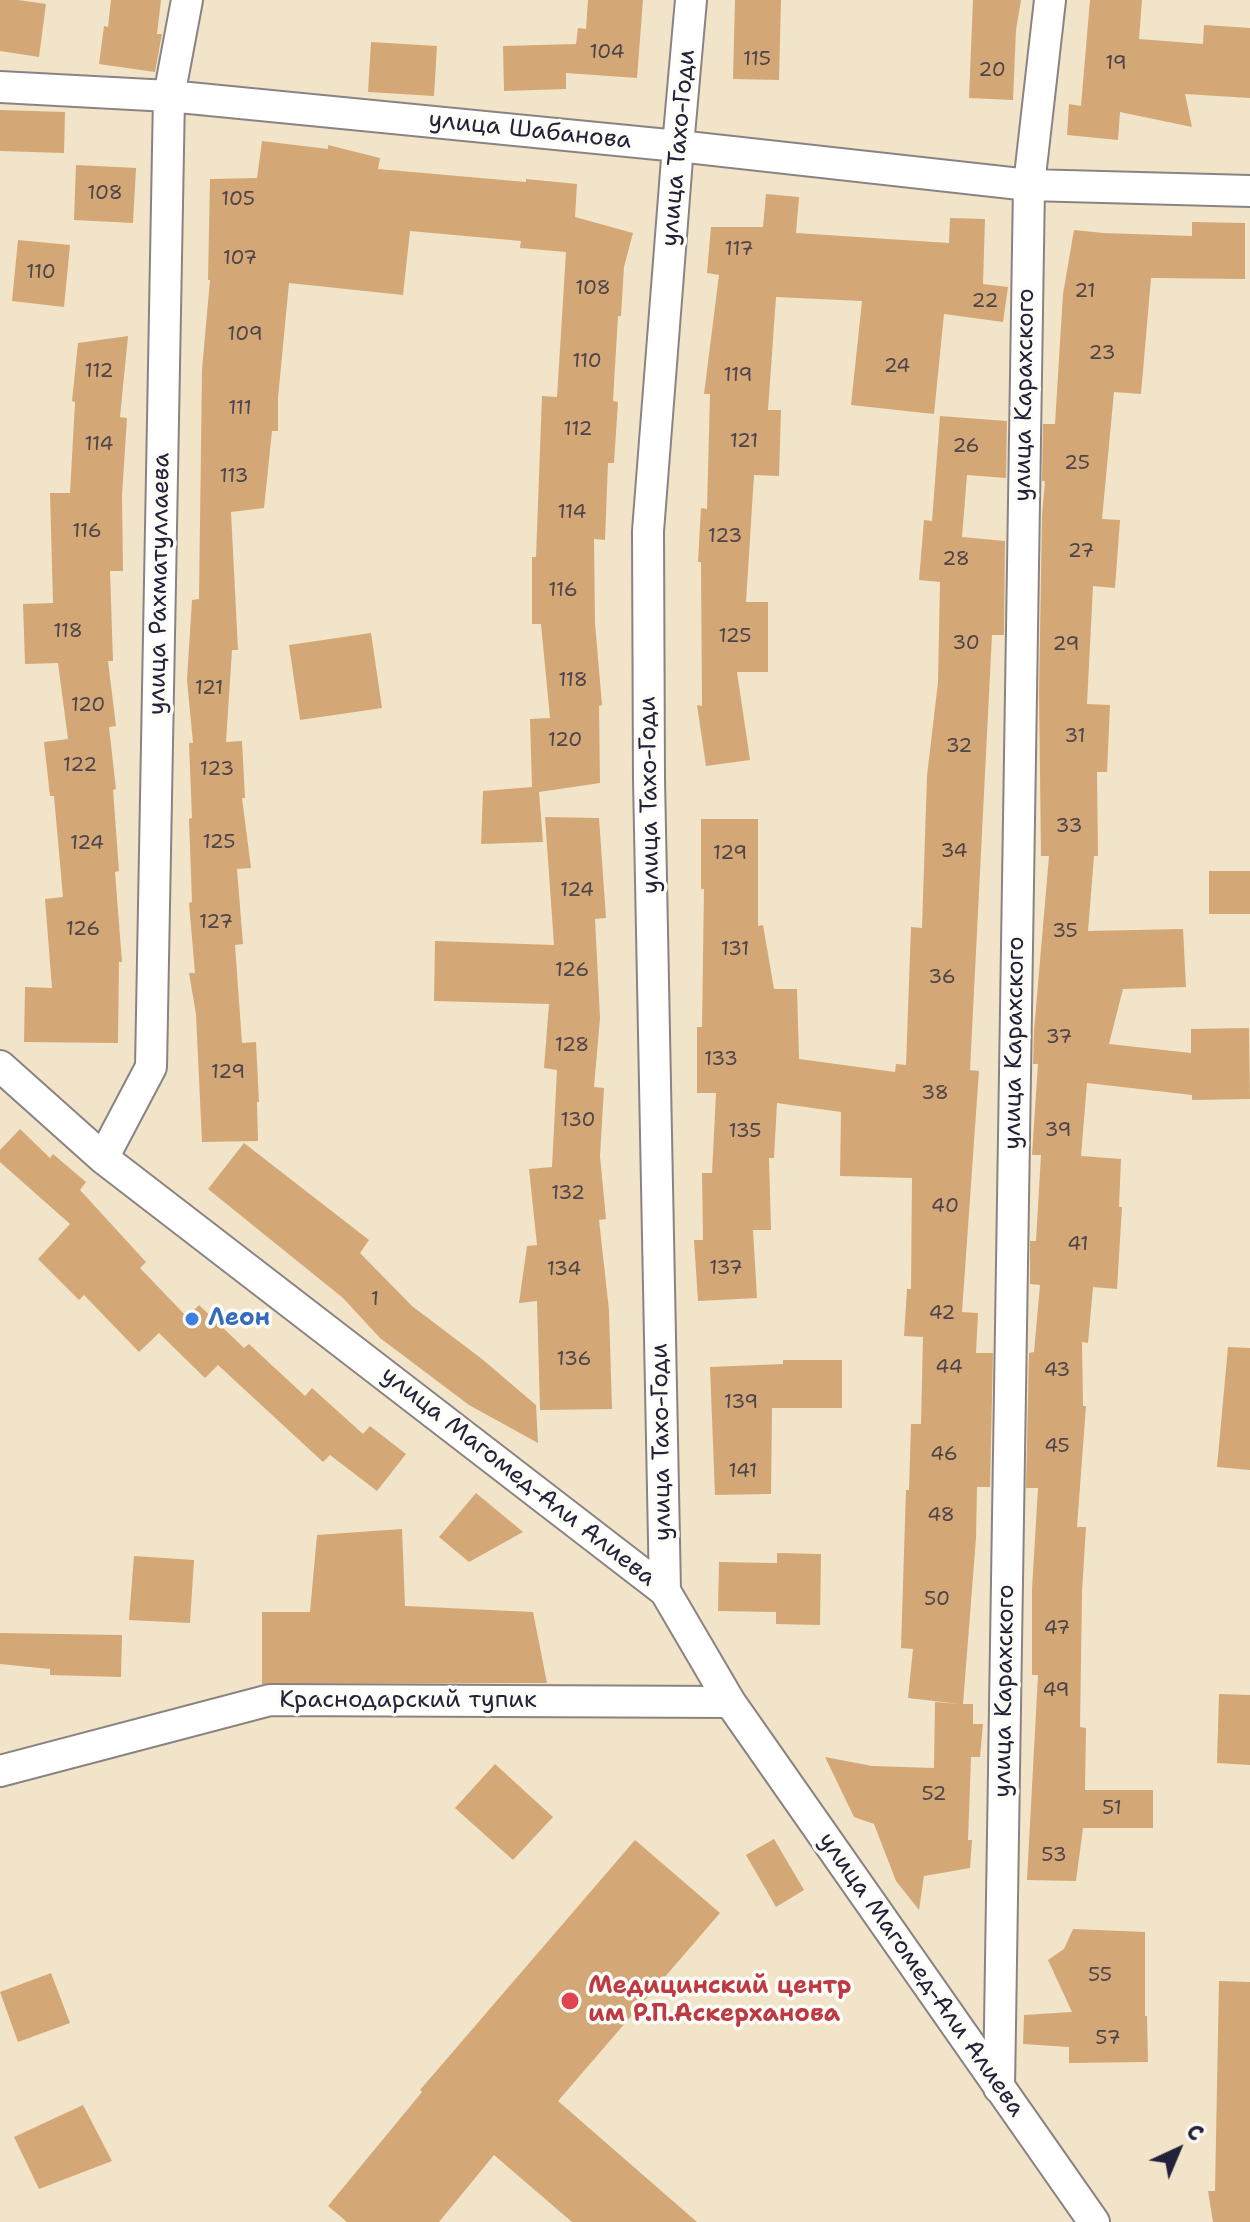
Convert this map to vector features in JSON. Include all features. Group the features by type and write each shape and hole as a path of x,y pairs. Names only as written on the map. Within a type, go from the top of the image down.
{"street":[{"name":"улица Рахматуллаева","path":"103,1158 151,1067 169,96 187,0"},
{"name":"улица Тахо-Годи","path":"665,1591 648,531 691,0"},
{"name":"улица Карахского","path":"999,2088 1029,185 1050,0"},
{"name":"улица Шабанова","path":"0,87 169,96 678,146 1029,185 1250,191"},
{"name":"улица Магомед-Али Алиева","path":"0,1066 103,1158 665,1591 730,1702 1094,2222"},
{"name":"Краснодарский тупик","path":"0,1771 270,1700 730,1702"}],"building":[{"path":"0,0 46,4 39,57 0,51"},
{"path":"111,0 161,0 157,34 162,34 155,72 99,64"},
{"path":"588,0 643,0 637,78 566,73 566,89 504,91 503,46 576,44 578,28 586,29"},
{"path":"735,0 781,0 779,80 733,79"},
{"path":"973,0 1021,0 1016,30 1013,100 969,98"},
{"path":"1090,0 1142,0 1139,39 1203,44 1204,25 1250,28 1250,98 1185,94 1192,127 1120,112 1118,140 1067,135 1069,104 1081,106"},
{"path":"371,42 437,46 434,96 368,92"},
{"path":"0,110 65,112 64,153 0,151"},
{"path":"262,141 328,149 328,145 380,158 378,169 577,184 575,217 633,233 624,267 621,316 618,316 613,401 618,402 614,463 608,463 605,540 594,539 595,623 602,705 599,706 600,783 539,792 543,842 481,844 483,791 532,787 530,719 550,718 541,624 532,624 532,557 536,557 542,396 557,397 566,252 520,248 521,241 410,231 403,295 289,283 278,398 278,431 272,431 264,508 231,512 238,650 232,650 226,742 242,741 245,798 242,798 251,868 237,869 243,944 235,945 242,1043 256,1042 258,1141 202,1142 196,1014 189,973 195,973 189,903 192,902 189,819 192,818 189,743 193,743 187,680 192,600 199,599 202,370 210,280 210,179 257,178"},
{"path":"76,165 136,168 133,223 74,220"},
{"path":"766,194 799,197 796,233 949,243 950,218 985,219 983,284 1008,287 1003,322 944,314 934,414 851,405 862,301 776,297 768,410 781,410 779,476 754,475 746,602 768,602 768,672 737,672 750,760 706,766 697,705 702,706 701,562 698,562 701,508 707,509 710,394 704,394 719,275 707,273 711,227 763,227"},
{"path":"1192,222 1245,223 1245,279 1151,278 1141,394 1114,392 1102,519 1120,520 1115,588 1093,586 1087,704 1110,705 1107,772 1097,772 1098,856 1094,856 1088,931 1183,929 1186,987 1123,989 1109,1044 1191,1053 1191,1029 1249,1028 1250,1099 1192,1100 1192,1095 1087,1083 1081,1156 1121,1159 1119,1207 1122,1207 1117,1289 1093,1287 1088,1343 1082,1342 1083,1406 1086,1406 1077,1527 1086,1527 1080,1727 1086,1728 1085,1790 1153,1790 1153,1828 1083,1828 1076,1881 1027,1880 1038,1675 1032,1675 1032,1589 1038,1488 1026,1488 1029,1353 1034,1352 1040,1285 1030,1284 1030,1241 1036,1241 1041,1155 1032,1155 1038,1064 1033,1064 1049,856 1041,856 1039,693 1045,481 1042,481 1043,424 1055,424 1063,294 1074,230 1192,236"},
{"path":"18,240 70,245 64,307 12,301"},
{"path":"128,336 120,417 127,418 122,495 123,571 110,571 113,661 108,661 116,726 109,727 116,789 113,790 119,871 115,872 122,962 119,962 118,1043 24,1042 25,987 52,988 45,899 63,897 54,796 50,796 44,742 68,739 58,663 25,664 23,604 53,603 50,493 70,493 75,402 72,401 78,343"},
{"path":"940,416 1007,421 1006,478 967,475 962,537 1005,541 1004,635 992,635 970,1070 979,1071 962,1312 978,1313 976,1353 993,1353 990,1487 977,1487 963,1704 973,1704 973,1724 983,1724 980,1757 971,1757 970,1868 924,1876 919,1910 896,1881 874,1824 854,1817 825,1757 872,1766 934,1768 935,1702 960,1704 908,1698 913,1649 901,1648 911,1424 921,1424 923,1337 904,1336 907,1289 911,1289 912,1178 840,1176 841,1112 777,1103 774,1158 769,1158 771,1230 753,1230 757,1298 698,1301 694,1240 703,1240 702,1173 712,1173 716,1093 697,1093 697,1027 702,1027 704,889 701,889 701,819 758,819 758,926 763,925 774,989 797,989 799,1059 895,1072 896,1064 906,1065 911,927 922,928 927,776 938,682 940,582 919,580 924,520 932,521"},
{"path":"371,633 382,708 300,720 289,645"},
{"path":"545,817 599,818 606,918 595,919 600,1018 594,1087 604,1088 600,1156 606,1219 599,1220 609,1310 612,1409 540,1410 537,1301 519,1303 527,1246 537,1245 529,1169 552,1167 557,1070 544,1068 549,1004 434,1001 435,941 554,945"},
{"path":"1209,871 1250,871 1250,914 1209,914"},
{"path":"20,1129 50,1158 53,1154 86,1182 80,1190 146,1262 140,1268 187,1317 199,1305 244,1348 249,1344 305,1396 312,1388 363,1434 370,1426 406,1454 377,1491 330,1455 323,1462 218,1365 205,1378 159,1333 139,1352 84,1295 79,1300 38,1259 70,1224 0,1162 0,1150"},
{"path":"244,1143 369,1240 360,1253 412,1306 536,1405 538,1443 469,1405 380,1338 343,1298 208,1189"},
{"path":"1228,1347 1250,1348 1250,1470 1217,1467"},
{"path":"783,1360 842,1360 842,1408 772,1408 771,1494 715,1495 710,1367 783,1364"},
{"path":"476,1493 523,1532 469,1562 439,1537"},
{"path":"402,1529 405,1606 533,1612 547,1683 262,1684 262,1612 310,1612 317,1535"},
{"path":"777,1553 821,1554 820,1625 776,1624 776,1612 718,1611 719,1562 777,1563"},
{"path":"134,1556 194,1560 190,1623 129,1620"},
{"path":"0,1633 122,1635 121,1677 50,1675 50,1669 0,1664"},
{"path":"1219,1694 1250,1695 1250,1765 1217,1763"},
{"path":"495,1764 553,1817 513,1860 455,1808"},
{"path":"774,1839 804,1890 776,1907 746,1855"},
{"name":"Медицинский центр им Р.П.Аскерханова","path":"635,1840 720,1913 558,2101 697,2222 572,2222 494,2155 439,2222 347,2222 328,2206 422,2092 420,2090"},
{"path":"1073,1929 1145,1932 1148,2062 1069,2063 1069,2047 1023,2044 1024,2015 1072,2012 1048,1960 1064,1949"},
{"path":"51,1973 70,2023 18,2042 0,1992"},
{"path":"1219,1981 1250,1982 1250,2222 1213,2222 1208,2191 1215,2191"},
{"path":"83,2105 112,2161 39,2189 14,2137"}],"place":[{"name":"Леон","path":"192,1319"},
{"name":"Медицинский центр им Р.П.Аскерханова","path":"570,2001"}]}
